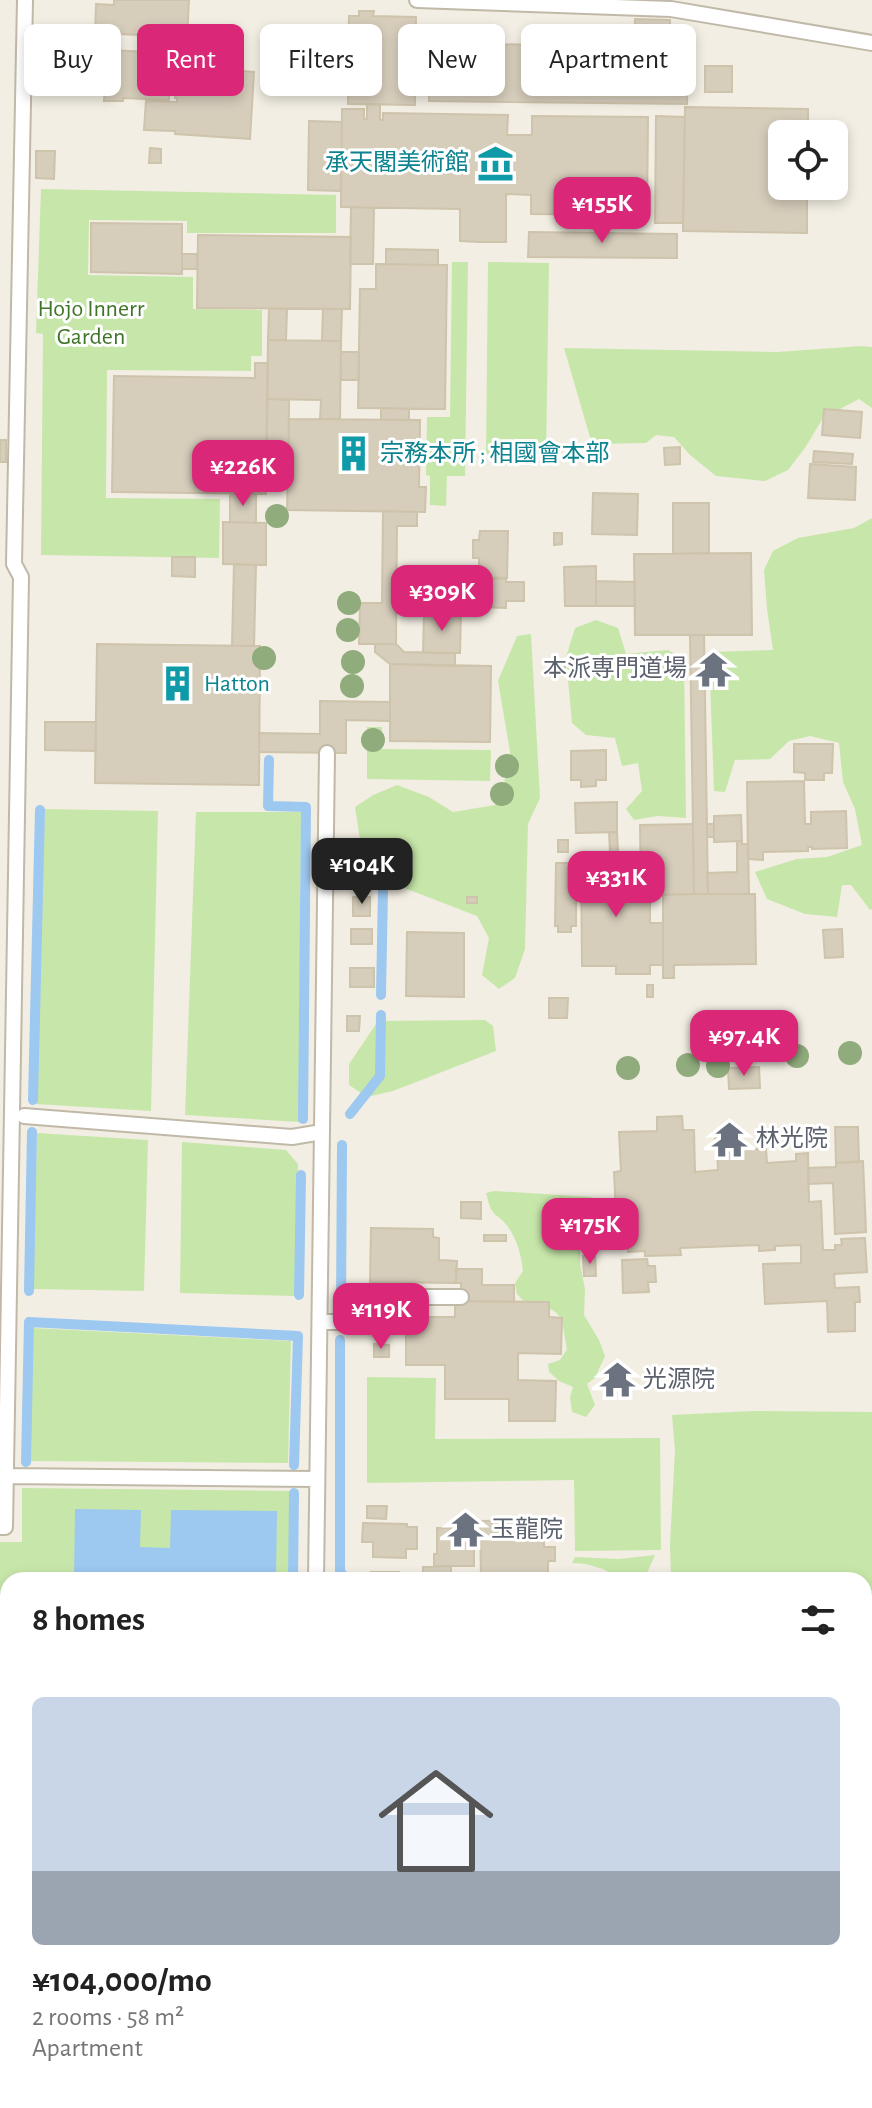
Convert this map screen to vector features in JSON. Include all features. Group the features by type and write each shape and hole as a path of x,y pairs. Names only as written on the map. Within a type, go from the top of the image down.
{"lane":[{"path":"0,1527 5,1527 21,577 14,564 25,0"},
{"path":"417,0 671,9 872,43"},
{"path":"316,1572 327,753"},
{"path":"24,1116 292,1137 322,1132"},
{"path":"371,1322 378,1321 391,1302 404,1297 461,1297"},
{"path":"320,1322 355,1322"},
{"path":"6,1476 317,1479"}],"green space":[{"name":"Hojo Innerr Garden","path":"41,189 336,195 336,233 187,233 187,221 89,220 88,275 193,277 193,309 262,310 262,356 251,356 251,371 107,370 106,498 220,499 219,558 41,555 43,334 36,333"},
{"path":"452,262 468,262 465,476 447,476 446,506 430,505 430,476 426,475 427,417 450,417"},
{"path":"488,262 549,263 546,455 486,454"},
{"path":"872,347 872,408 859,399 823,418 788,470 765,481 716,476 674,437 656,435 646,443 592,444 564,348 777,352"},
{"path":"872,518 872,909 851,885 842,885 837,917 805,914 767,899 755,872 797,859 827,857 862,845 855,809 843,782 839,743 810,736 789,741 770,759 735,760 725,792 714,791 709,652 773,650 764,570 773,551 798,538 854,528"},
{"path":"596,620 618,628 626,654 668,650 684,659 686,818 658,816 634,820 626,809 642,791 638,763 622,766 615,738 586,735 572,723 566,657 575,628"},
{"path":"531,634 540,798 528,824 525,949 515,978 499,989 482,975 489,938 477,916 381,879 364,867 355,807 397,785 429,797 453,812 495,805 502,794 510,752 498,681 517,636"},
{"path":"367,727 382,727 382,749 491,750 490,781 367,779"},
{"path":"43,809 158,811 151,1111 36,1104"},
{"path":"196,812 301,812 299,1122 185,1115"},
{"path":"485,1020 493,1026 496,1051 393,1091 367,1097 349,1085 349,1064 378,1021"},
{"path":"37,1133 148,1140 144,1291 33,1289"},
{"path":"182,1142 286,1150 298,1164 295,1296 180,1293"},
{"path":"486,1193 592,1197 573,1214 585,1289 584,1315 605,1356 595,1378 587,1384 595,1405 586,1417 572,1412 570,1397 573,1387 549,1372 548,1364 560,1360 567,1349 558,1315 548,1308 526,1304 517,1294 515,1283 523,1271 521,1258 511,1232 490,1208"},
{"path":"33,1328 291,1341 288,1463 30,1461"},
{"path":"367,1377 436,1378 435,1439 660,1438 661,1550 575,1551 574,1480 367,1483"},
{"path":"753,1411 872,1412 872,1572 671,1572 675,1450 672,1415"},
{"path":"22,1488 291,1491 290,1572 0,1572 0,1542 22,1542"},
{"path":"655,1555 648,1572 608,1572 572,1563 575,1557 619,1559"}],"water":[{"path":"75,1509 141,1510 140,1547 170,1548 171,1510 277,1511 276,1572 74,1572"}],"building":[{"path":"114,0 189,0 188,24 137,24 137,35 121,34 121,24 95,24 96,4 114,5"},
{"path":"359,11 374,11 373,16 416,17 416,24 398,24 398,96 415,96 415,105 348,104 348,96 382,96 382,24 349,24 349,16 359,16"},
{"path":"635,19 670,20 670,24 635,24"},
{"path":"505,44 521,45 521,96 687,96 687,104 429,101 429,96 505,96"},
{"path":"121,51 137,51 137,96 169,96 169,100 123,98 123,101 104,101 104,96 121,96"},
{"path":"705,66 732,66 732,92 705,92"},
{"path":"244,71 254,72 250,139 144,130 146,101 177,102 175,98 244,96"},
{"name":"承天閣美術館","path":"367,104 380,104 380,120 383,120 383,113 508,115 507,135 532,135 532,116 648,117 647,215 531,214 531,195 506,194 506,242 479,242 460,241 460,209 341,207 342,109 364,109 364,119 367,119"},
{"path":"685,107 808,109 808,120 768,120 768,200 807,200 807,233 683,231"},
{"path":"656,116 685,117 683,223 655,223"},
{"path":"309,121 342,122 341,191 308,190"},
{"path":"150,148 161,149 161,163 149,163"},
{"path":"36,151 55,151 54,179 36,178"},
{"path":"351,207 374,208 373,264 350,264"},
{"path":"91,223 182,224 182,274 91,272"},
{"path":"529,232 677,234 677,258 528,257"},
{"path":"198,235 351,237 350,309 197,308"},
{"path":"386,249 438,250 438,265 386,264"},
{"path":"182,254 197,254 197,269 182,269"},
{"path":"376,264 447,265 445,409 358,408 360,289 376,289"},
{"path":"269,309 287,309 286,340 268,340"},
{"path":"323,309 342,309 341,341 322,341"},
{"path":"268,340 341,341 340,419 320,419 321,400 267,399"},
{"path":"341,352 359,352 359,380 341,380"},
{"path":"255,363 268,363 266,494 112,492 114,376 255,378"},
{"path":"267,399 289,400 288,487 266,486"},
{"path":"381,408 409,409 409,420 381,420"},
{"path":"824,409 862,412 860,438 822,435"},
{"name":"宗務本所 ; 相國會本部","path":"289,419 420,420 419,487 426,487 425,512 287,510"},
{"path":"0,440 6,440 6,462 0,462"},
{"path":"680,447 680,464 665,465 664,448"},
{"path":"814,451 853,454 852,464 813,462"},
{"path":"810,464 856,467 855,500 808,498"},
{"path":"593,493 638,494 637,535 592,534"},
{"path":"230,494 256,494 256,523 230,522"},
{"path":"673,503 709,503 709,553 673,554"},
{"path":"383,511 417,512 417,526 397,526 396,644 359,644 360,603 382,603"},
{"path":"223,522 266,523 266,565 223,564"},
{"path":"480,531 508,531 507,578 479,577 479,558 473,558 473,540 479,540"},
{"path":"554,533 562,533 562,544 554,545"},
{"path":"751,553 752,635 635,635 634,554"},
{"path":"172,557 195,557 195,577 172,576"},
{"path":"234,564 256,565 254,646 232,646"},
{"path":"596,566 596,606 565,606 564,567"},
{"path":"479,579 524,582 524,601 506,601 506,608 478,607"},
{"path":"596,581 635,582 635,606 596,606"},
{"path":"424,613 461,613 460,653 423,653"},
{"path":"690,635 704,635 708,894 694,894"},
{"name":"Hatton","path":"97,644 260,646 259,785 95,783"},
{"path":"375,644 396,644 404,652 455,653 455,666 390,664 375,652"},
{"path":"556,663 565,663 565,676 556,676"},
{"path":"390,664 491,666 490,742 390,741"},
{"path":"320,701 390,702 390,721 346,720 346,753 259,752 259,733 320,734"},
{"path":"45,722 96,722 96,751 45,750"},
{"path":"794,744 833,744 832,773 824,773 824,780 805,780 805,773 794,772"},
{"path":"606,750 606,780 596,780 596,786 581,787 581,780 571,780 571,751"},
{"path":"804,781 805,824 811,824 811,812 846,811 847,848 808,847 808,851 763,852 763,860 748,859 747,782"},
{"path":"617,802 617,832 576,833 575,803"},
{"path":"741,815 742,841 714,842 714,816"},
{"path":"693,824 694,894 641,895 640,825"},
{"path":"707,824 714,824 714,837 707,837"},
{"path":"609,832 617,832 618,852 610,852"},
{"path":"558,840 568,840 568,852 558,852"},
{"path":"737,841 748,844 749,894 708,894 707,873 737,872"},
{"path":"621,852 622,865 627,864 628,895 650,895 650,923 663,923 663,965 650,965 650,974 616,974 616,966 582,966 581,853"},
{"path":"556,863 576,863 576,926 571,926 571,932 558,932 558,926 555,926"},
{"path":"755,894 756,964 674,965 674,978 663,978 663,895"},
{"path":"353,897 370,897 370,916 353,916"},
{"path":"467,897 477,897 477,903 467,903"},
{"path":"351,929 372,929 372,944 351,944"},
{"path":"842,929 843,957 825,958 823,930"},
{"path":"407,932 464,933 464,997 406,996"},
{"path":"350,968 374,968 374,987 350,987"},
{"path":"647,985 653,985 653,997 647,997"},
{"path":"549,998 568,998 567,1018 549,1018"},
{"path":"347,1016 360,1016 359,1031 347,1031"},
{"path":"759,1067 760,1088 729,1089 728,1068"},
{"path":"682,1116 683,1130 694,1130 695,1172 718,1170 717,1151 766,1149 767,1163 796,1161 796,1154 808,1153 809,1202 821,1201 823,1250 835,1250 835,1245 842,1245 841,1239 865,1238 867,1272 834,1274 835,1288 859,1287 860,1302 855,1302 855,1331 828,1332 827,1301 765,1304 763,1264 801,1263 801,1245 775,1246 775,1250 759,1251 759,1245 680,1248 681,1255 645,1256 645,1251 628,1252 626,1213 616,1213 614,1172 621,1171 619,1132 657,1131 657,1117"},
{"path":"835,1127 858,1127 859,1162 836,1163"},
{"path":"715,1135 724,1135 724,1146 715,1146"},
{"path":"863,1161 866,1232 835,1234 833,1183 808,1184 808,1168 836,1167 836,1163"},
{"path":"461,1202 481,1202 481,1219 461,1218"},
{"path":"371,1228 433,1229 433,1237 439,1238 439,1260 457,1261 456,1283 370,1282"},
{"path":"484,1235 506,1235 506,1241 484,1241"},
{"path":"595,1255 596,1276 584,1276 583,1256"},
{"path":"647,1259 648,1266 655,1266 656,1282 648,1282 649,1292 623,1293 622,1260"},
{"path":"456,1269 482,1269 482,1285 514,1285 514,1302 461,1301 461,1283 456,1283"},
{"path":"455,1301 549,1302 549,1317 562,1318 561,1354 518,1353 518,1380 556,1381 555,1421 509,1421 509,1399 445,1399 445,1365 406,1365 406,1317 455,1317"},
{"path":"355,1313 371,1313 371,1331 355,1331"},
{"path":"374,1344 389,1345 389,1357 374,1357"},
{"path":"367,1506 387,1506 386,1519 367,1518"},
{"path":"544,1520 544,1547 555,1547 555,1561 548,1561 548,1572 481,1572 480,1521"},
{"path":"363,1523 417,1527 417,1549 406,1549 406,1558 373,1557 373,1542 362,1542"},
{"path":"437,1528 474,1528 474,1566 434,1566"},
{"path":"451,1566 451,1572 423,1572 423,1567"}],"waterway":[{"path":"269,760 268,806 306,807 303,1119"},
{"path":"33,1100 40,810"},
{"path":"381,995 383,889"},
{"path":"350,1114 380,1076 381,1015"},
{"path":"29,1291 32,1132"},
{"path":"341,1309 342,1145"},
{"path":"299,1295 301,1175"},
{"path":"26,1462 29,1322 298,1336 294,1465"},
{"path":"340,1340 341,1572"},
{"path":"293,1572 294,1493"}],"place":[{"name":"承天閣美術館","path":"495,163"},
{"name":"宗務本所 ; 相國會本部","path":"354,454"},
{"name":"本派専門道場","path":"713,669"},
{"name":"Hatton","path":"178,684"},
{"name":"林光院","path":"730,1139"},
{"name":"光源院","path":"617,1380"},
{"name":"玉龍院","path":"465,1530"}]}
